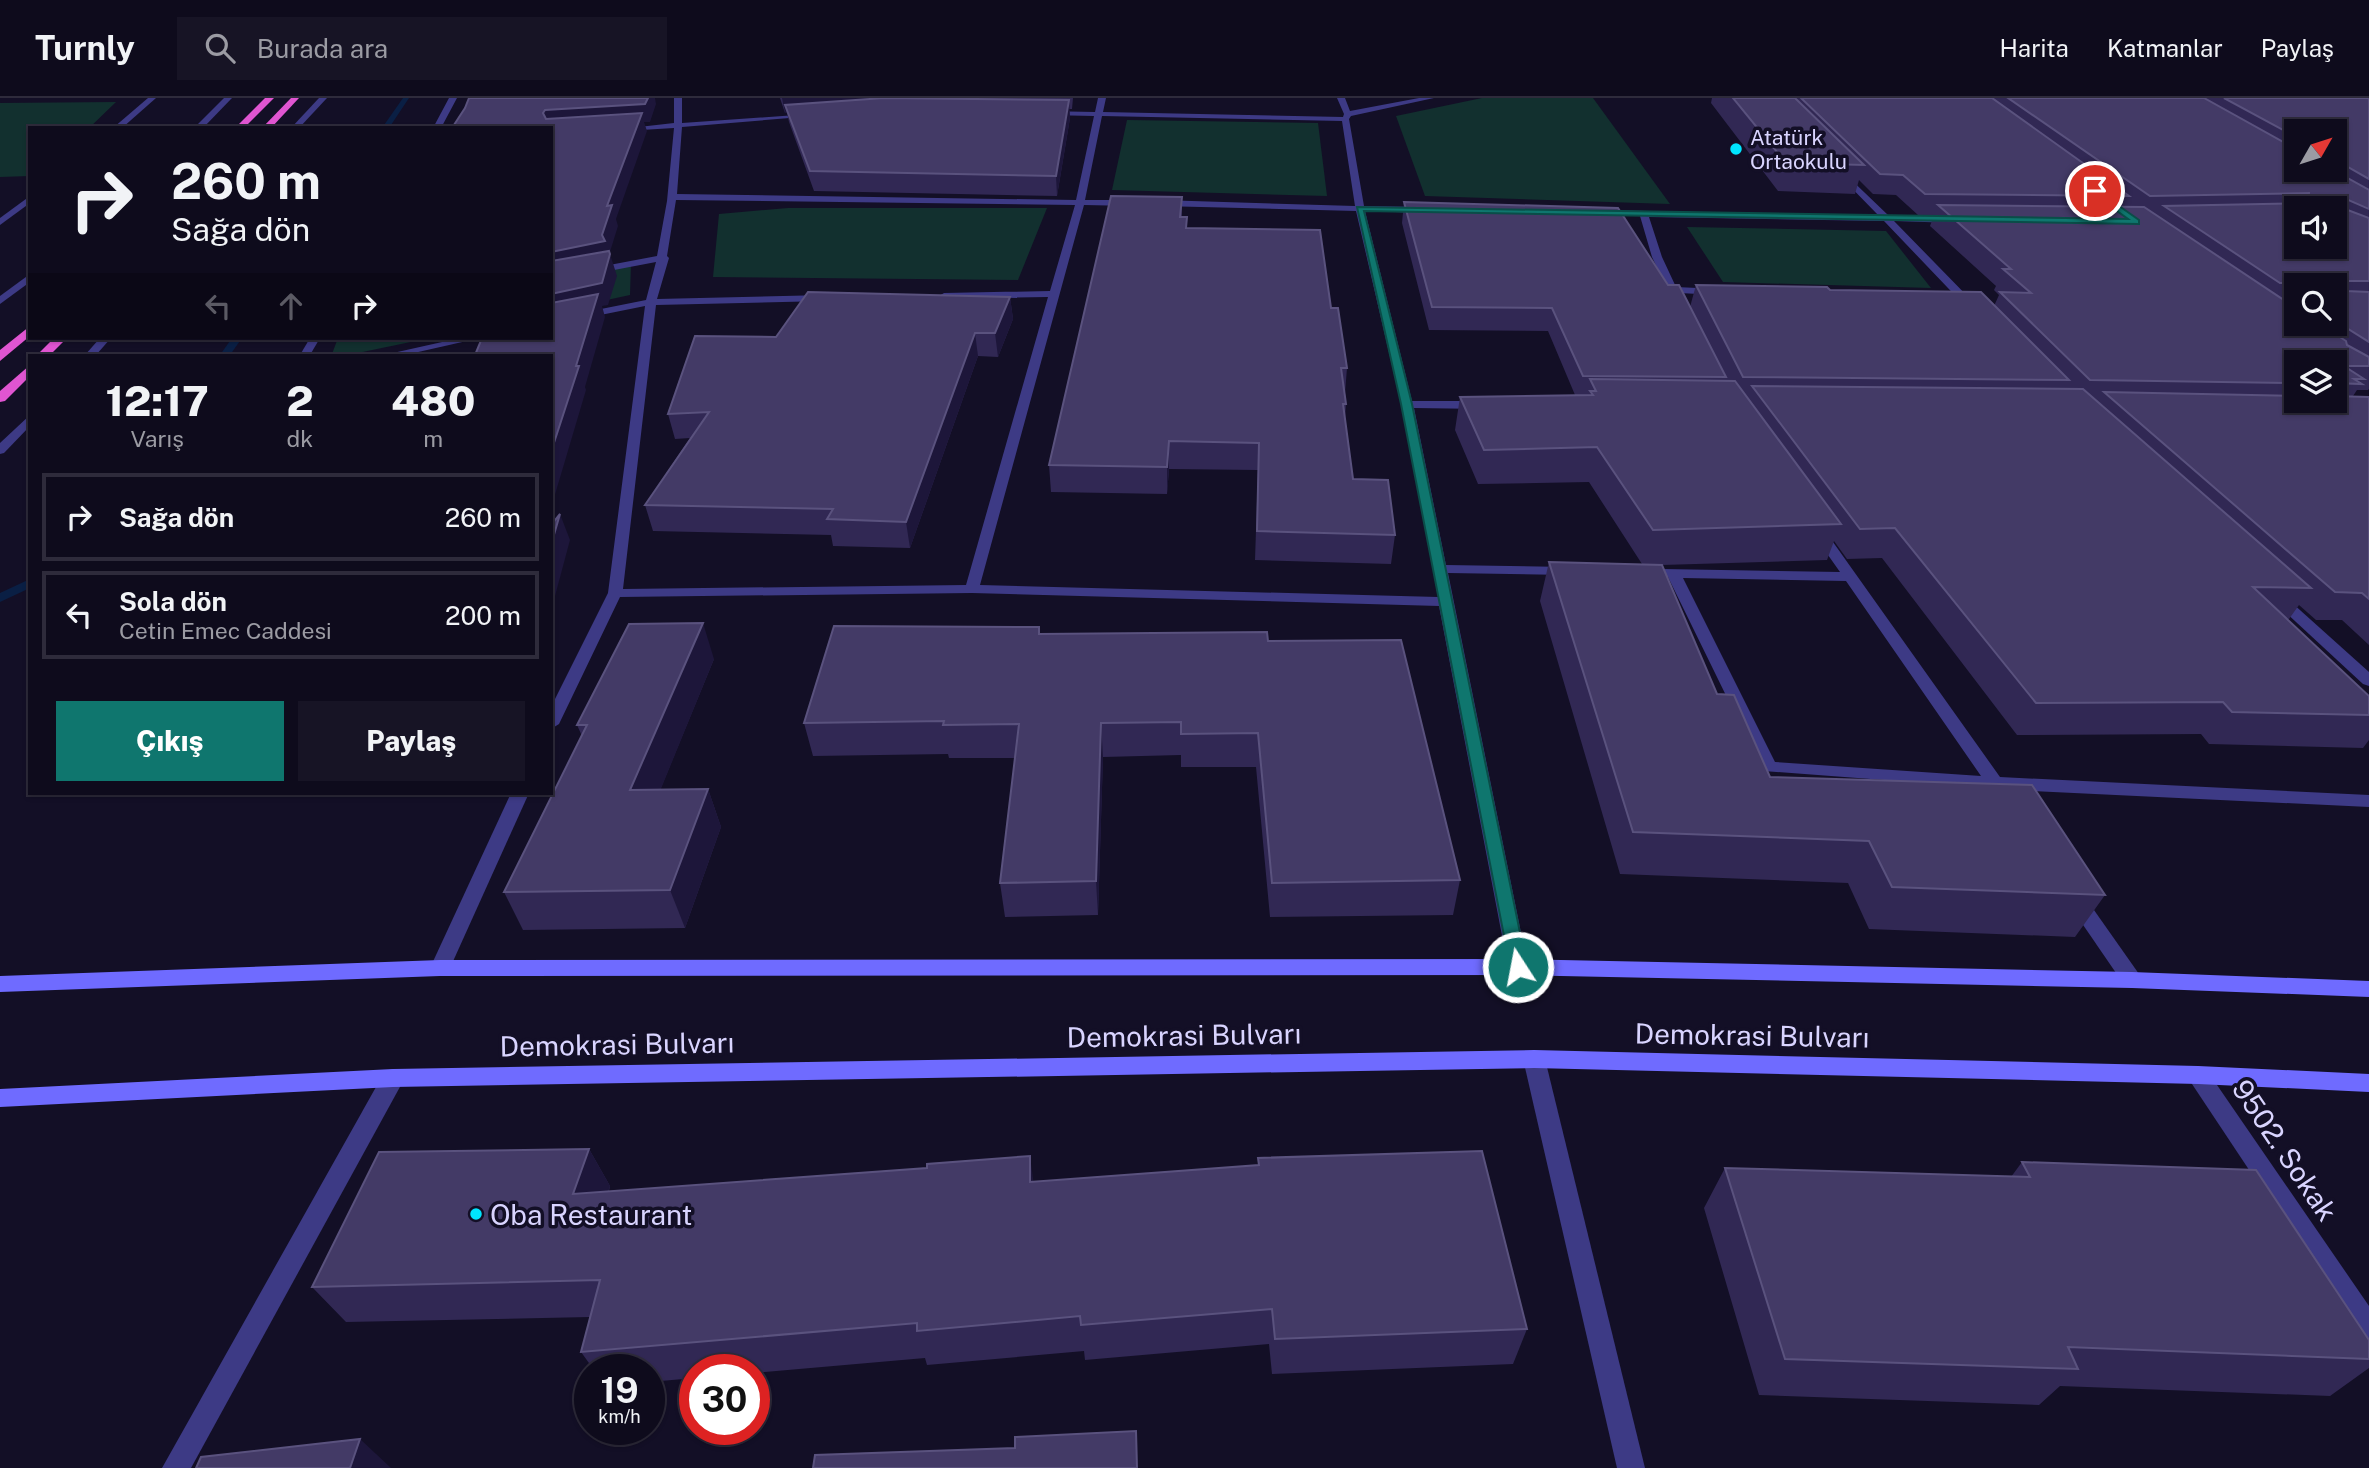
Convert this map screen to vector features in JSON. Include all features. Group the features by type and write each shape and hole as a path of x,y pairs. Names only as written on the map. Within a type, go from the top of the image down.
{"highway":[{"path":"241,126 270,98"},
{"path":"268,126 295,98"},
{"path":"0,357 28,331"},
{"path":"44,354 59,340"},
{"path":"0,398 28,371"}],"main road":[{"path":"0,984 440,968 1518,967 2369,989"},
{"name":"Demokrasi Bulvarı","path":"0,1098 393,1077 1534,1059 2198,1075 2369,1083"}],"street":[{"path":"119,126 152,98"},
{"path":"200,126 229,98"},
{"path":"297,126 323,98"},
{"path":"438,126 453,98"},
{"path":"553,720 615,593 651,302 664,258 679,125 678,98"},
{"path":"972,589 1080,202 1102,98"},
{"path":"1341,98 1360,208 1407,404 1518,967"},
{"path":"1034,113 1346,116 1430,98"},
{"path":"615,129 817,116"},
{"path":"1829,159 1984,319"},
{"path":"670,197 1441,210"},
{"path":"0,222 28,201"},
{"path":"1590,213 1970,220"},
{"path":"1644,214 1657,257 1685,314"},
{"path":"553,279 664,258"},
{"path":"0,301 28,278"},
{"path":"1673,290 1729,292"},
{"path":"928,296 1053,294"},
{"path":"553,322 651,302 831,298"},
{"path":"1951,299 1965,299"},
{"path":"91,354 104,340"},
{"path":"395,354 465,340"},
{"path":"1407,404 1501,405"},
{"path":"0,450 28,421"},
{"path":"1811,521 2018,816"},
{"path":"1439,569 1577,572"},
{"path":"1645,573 1852,577"},
{"path":"1673,573 1769,768 1995,783 2369,801"},
{"path":"2266,587 2369,681"},
{"path":"615,593 972,589 1446,602"},
{"path":"440,968 519,795"},
{"path":"2064,882 2132,981"},
{"path":"1534,1059 1631,1468"},
{"name":"9502. Sokak","path":"2198,1075 2369,1328"},
{"path":"176,1468 393,1077"}],"green space":[{"path":"1482,98 1593,98 1670,204 1425,196 1396,116"},
{"path":"116,102 91,126 28,126 28,176 0,177 0,103"},
{"path":"1127,120 1318,123 1327,196 1112,190"},
{"path":"788,208 1047,208 1018,280 713,277 719,214"},
{"path":"1687,227 1886,231 1931,288 1723,282"},
{"path":"631,262 630,295 553,312 553,278"},
{"path":"337,340 420,340 353,354 332,354"}],"building":[{"path":"469,98 648,98 645,104 545,110 543,113 546,119 642,113 607,206 612,205 602,235 605,241 553,252 553,126 453,126"},
{"path":"884,98 1069,100 1056,176 810,171 785,105"},
{"path":"1733,98 1795,98 1864,165 1786,163"},
{"path":"1801,98 1992,98 2129,196 1925,194 1903,175 1880,174"},
{"path":"2008,98 2204,98 2284,142 2284,182 2347,182 2347,178 2369,190 2369,209 2347,199 2347,196 2309,196 2309,193 2150,196"},
{"path":"2224,98 2369,98 2369,179 2347,166 2347,119 2284,119 2284,130"},
{"path":"1111,196 1182,197 1180,217 1187,217 1186,228 1320,230 1331,308 1338,308 1347,368 1341,368 1353,479 1388,480 1395,535 1257,531 1259,443 1169,441 1167,467 1049,465"},
{"path":"1404,202 1618,208 1668,285 1679,285 1726,377 1583,376 1552,308 1432,307"},
{"path":"2284,204 2284,259 2347,259 2347,210 2369,218 2369,281 2347,282 2347,273 2284,273 2284,283 2280,283 2164,206"},
{"path":"1938,205 2144,207 2284,300 2284,336 2338,336 2347,345 2369,357 2369,366 2347,366 2347,350 2284,350 2284,383 2090,380 2000,292 2031,293 2003,269 2011,269"},
{"path":"609,251 610,254 602,283 553,294 553,261"},
{"path":"1696,285 1981,292 2069,380 1743,377"},
{"path":"2347,291 2369,292 2369,342 2347,328"},
{"path":"808,292 1010,297 995,333 975,333 906,522 827,519 833,509 645,505 709,412 668,414 695,336 776,337"},
{"path":"598,294 576,366 579,366 553,446 553,354 475,354 481,340 553,340 553,303"},
{"path":"2347,368 2364,379 2354,379 2362,384 2347,383"},
{"path":"1590,379 1735,381 1841,524 1653,530 1597,447 1484,450 1460,397 1593,395 1590,391 1596,391"},
{"path":"1752,386 2083,389 2311,588 2253,587 2369,696 2369,715 2232,712 2223,702 2036,703 1895,528 1860,529"},
{"path":"2104,392 2284,396 2284,413 2347,413 2347,396 2369,397 2369,599 2362,593 2335,592"},
{"path":"560,514 553,538 553,523"},
{"path":"1549,562 1662,565 1717,694 1734,695 1770,777 2032,785 2105,895 1892,887 1869,841 1633,832"},
{"path":"703,623 630,790 708,789 670,890 504,892 587,725 577,725 629,624"},
{"path":"834,626 1039,627 1039,634 1267,632 1268,641 1401,640 1460,880 1272,883 1258,733 1181,734 1181,722 1101,723 1096,881 1000,883 1019,724 943,725 944,721 804,723"},
{"path":"589,1149 573,1194 927,1168 927,1164 1030,1156 1030,1182 1259,1165 1258,1158 1482,1151 1527,1329 1275,1339 1272,1309 1081,1325 1080,1316 917,1331 917,1323 581,1352 600,1280 312,1287 379,1152"},
{"path":"2022,1162 2256,1170 2369,1340 2369,1359 2068,1347 2078,1369 1785,1359 1725,1168 2030,1177"},
{"path":"1136,1431 1137,1468 813,1468 815,1455 1015,1448 1015,1437"},
{"path":"360,1439 350,1468 196,1468 201,1457"}],"waterway":[{"path":"386,126 406,98"},
{"path":"226,354 236,340"},
{"path":"0,598 28,584"}],"place":[{"name":"Atatürk Ortaokulu","path":"1736,149"},
{"name":"Oba Restaurant","path":"476,1214"}],"route":[{"path":"1518,967 1407,404 1360,208 1886,220 2137,222 2095,191"}]}
